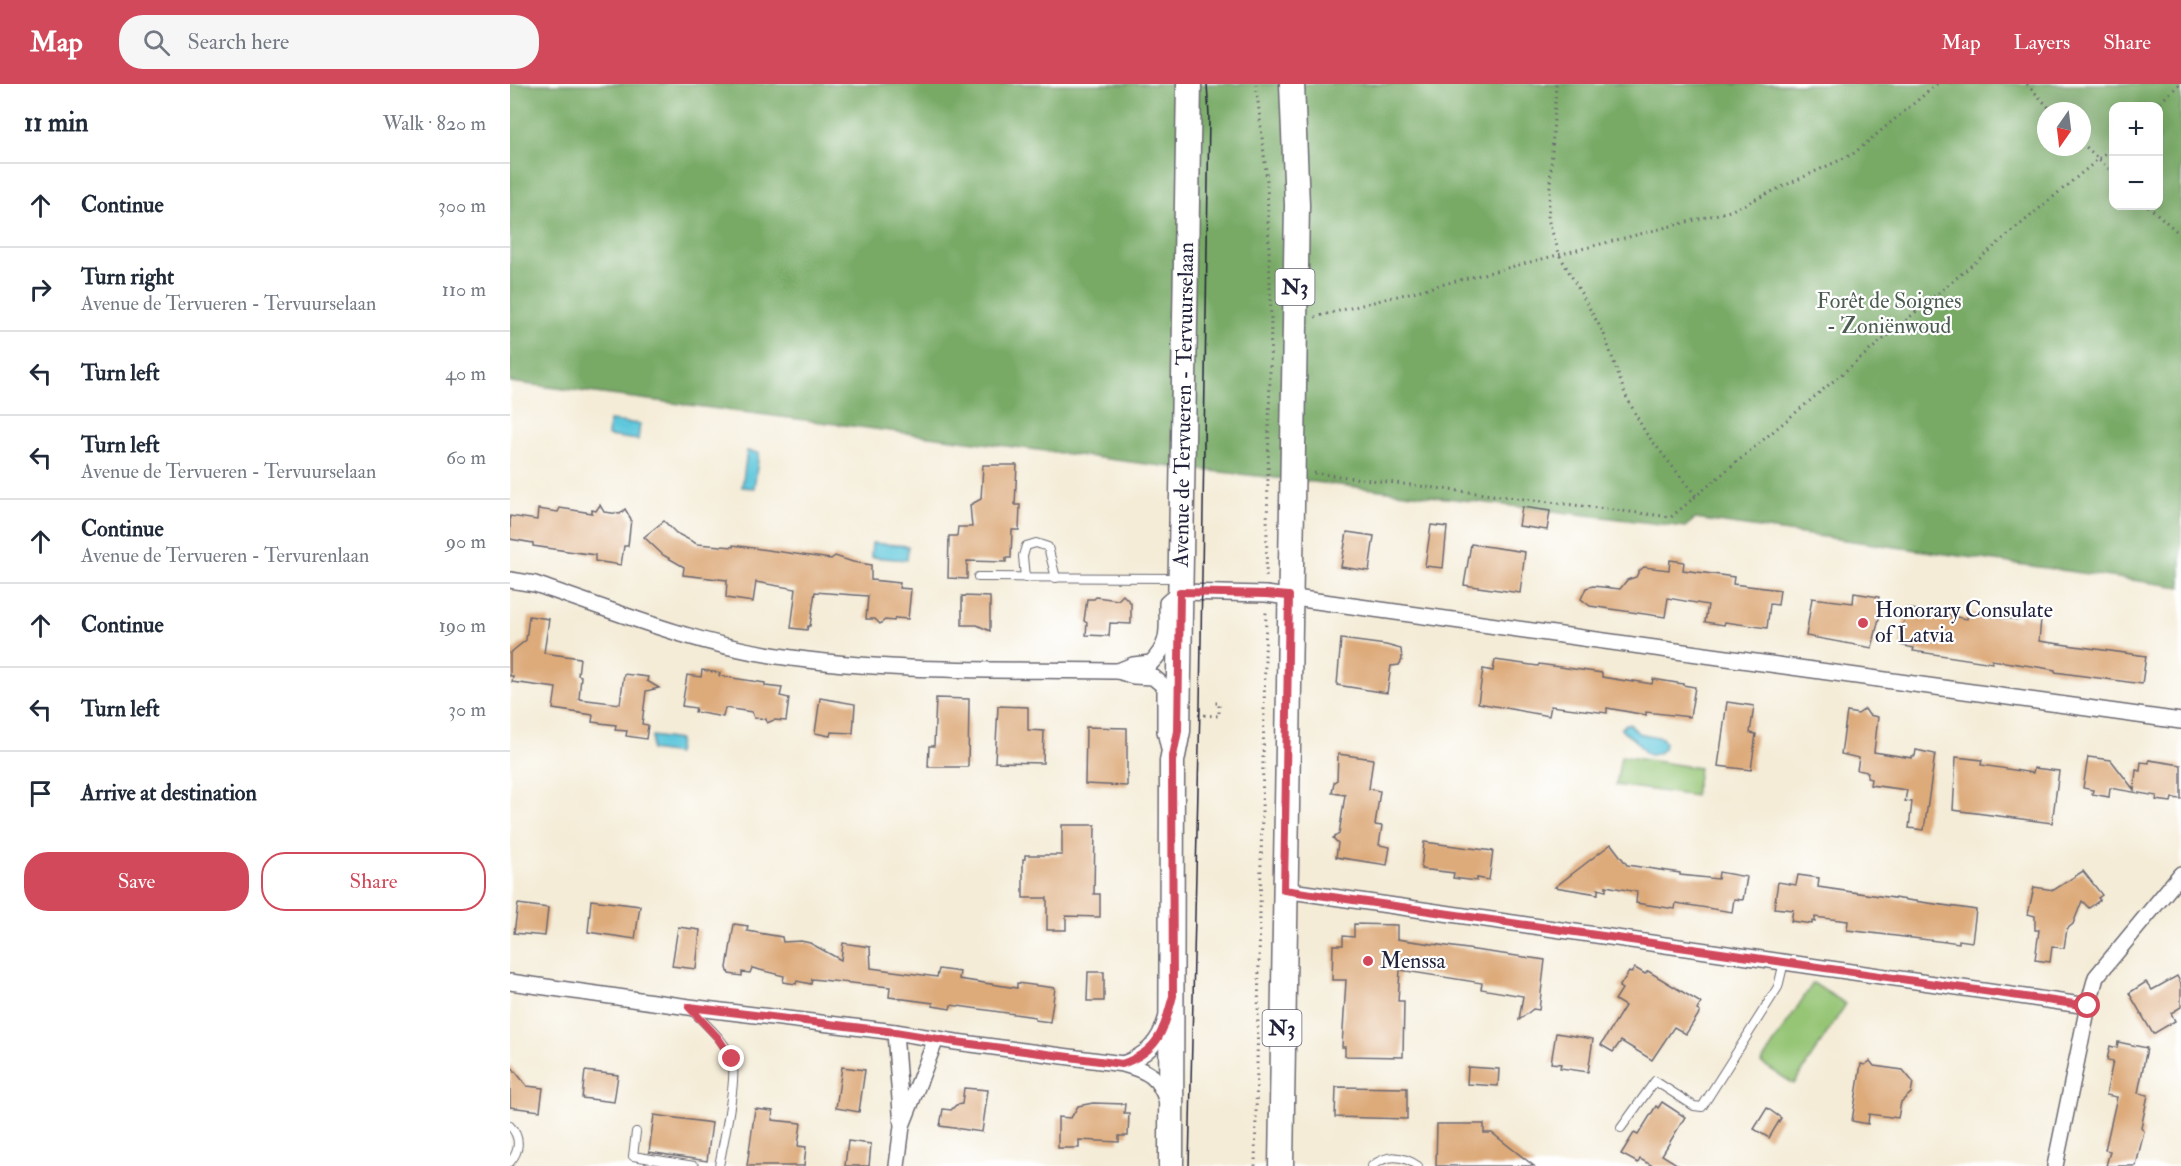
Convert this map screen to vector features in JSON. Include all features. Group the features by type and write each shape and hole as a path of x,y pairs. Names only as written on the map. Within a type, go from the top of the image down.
{"main road":[{"name":"Avenue de Tervueren - Tervuurselaan","path":"1171,1166 1173,1119 1172,761 1178,731 1189,84"},
{"name":"N3","path":"1281,1166 1284,890 1278,595 1292,470 1297,205 1292,84"}],"street":[{"path":"510,580 535,584 686,636 777,656 863,665 1118,671 1133,676 1154,677 1165,687 1165,731 1172,761"},
{"path":"1118,671 1133,665 1151,663 1160,655 1166,642 1167,603 1180,585 1278,595 2181,721"},
{"path":"2055,1166 2096,977 2181,874"},
{"path":"1284,890 2088,1006"},
{"path":"510,982 1122,1064 1140,1069 1153,1076 1163,1089 1173,1119"},
{"path":"1122,1064 1145,1053 1156,1043 1162,1032 1173,996"},
{"path":"895,1032 902,1126 897,1166"},
{"path":"902,1126 936,1039"}],"lane":[{"path":"1025,578 1023,556 1026,546 1036,543 1048,548 1056,578"},
{"path":"978,577 1056,578 1180,585"},
{"path":"1621,1128 1655,1081 1694,1106 1702,1107 1778,987 1784,962"},
{"path":"689,1007 718,1038 732,1059 734,1076 719,1166"},
{"path":"510,1126 517,1134 519,1142 518,1150 510,1162"},
{"path":"636,1132 633,1156 694,1166"},
{"path":"1372,1166 1382,1159 1393,1156 1407,1158 1418,1166"}],"path":[{"path":"1255,1166 1278,595 1267,181 1256,84"},
{"path":"1556,84 1548,219 1560,256 1604,334 1625,394 1645,432 1696,496"},
{"path":"1295,322 1730,211 1853,154 1937,84"},
{"path":"2026,84 2043,102"},
{"path":"2160,102 2180,84"},
{"path":"1292,470 1671,517 2109,150"},
{"path":"2091,153 2109,170"},
{"path":"2152,210 2181,236"},
{"path":"1194,715 1219,716 1219,703 1212,703"}],"green space":[{"name":"Forêt de Soignes - Zoniënwoud","path":"510,84 2181,84 2181,587 1695,519 1685,527 1154,465 510,382"},
{"path":"1621,756 1699,768 1695,796 1616,785"},
{"path":"1813,983 1846,1004 1794,1084 1761,1063"}],"water":[{"path":"609,421 640,424 638,440 608,436"},
{"path":"747,451 759,453 754,488 742,487"},
{"path":"872,543 908,546 907,560 871,557"},
{"path":"1626,724 1630,724 1638,733 1662,738 1665,743 1664,749 1658,753 1647,754 1634,739 1621,729"},
{"path":"652,736 679,740 677,754 651,750"}],"building":[{"path":"983,465 1017,465 1015,505 1020,505 1019,530 1012,530 1011,558 1006,558 1006,562 967,561 967,579 948,578 949,536 957,536 958,527 972,527 970,505 981,499"},
{"path":"600,505 604,512 620,514 625,509 631,519 628,546 624,546 621,565 595,561 595,555 533,546 533,543 510,539 510,516 537,520 538,509 558,512 560,508 592,513 592,510 596,511"},
{"path":"1522,507 1550,511 1547,530 1519,526"},
{"path":"664,521 676,533 697,544 733,547 733,545 831,559 835,556 871,565 871,580 900,583 899,588 911,589 908,619 895,618 894,621 885,620 880,624 875,619 866,619 868,596 815,592 810,626 807,630 791,628 796,589 756,582 753,602 726,598 727,580 683,575 684,567 663,555 644,537"},
{"path":"1431,525 1447,527 1443,568 1425,566"},
{"path":"1347,532 1374,536 1369,571 1341,567"},
{"path":"1471,544 1525,552 1520,593 1464,585"},
{"path":"1670,560 1684,562 1683,570 1734,577 1733,584 1780,590 1778,605 1770,604 1767,628 1725,622 1724,625 1705,622 1708,605 1668,598 1665,617 1590,606 1581,599 1586,588 1593,586 1620,589 1627,580 1636,577 1644,567 1669,570"},
{"path":"1854,593 1879,597 1878,601 1882,606 1872,648 1806,636 1812,598 1853,603"},
{"path":"1123,595 1131,603 1131,624 1110,623 1109,636 1086,635 1087,623 1084,621 1087,599 1096,597 1118,600"},
{"path":"962,596 990,597 990,631 977,625 962,625"},
{"path":"1906,608 1967,619 1968,613 2019,620 2020,615 2041,619 2039,641 2146,656 2142,684 2055,672 2055,670 1992,660 1992,663 1913,651 1914,648 1900,645"},
{"path":"529,616 549,619 544,653 580,658 579,699 620,704 624,674 648,677 647,681 659,688 646,691 642,724 648,725 646,739 626,736 627,731 615,730 616,725 592,722 593,715 553,709 556,688 512,682 510,653 526,640"},
{"path":"1341,639 1401,649 1402,660 1399,665 1391,666 1387,693 1337,685"},
{"path":"1495,660 1602,673 1602,677 1633,682 1652,684 1653,679 1695,687 1690,717 1646,712 1646,715 1607,708 1607,713 1551,706 1549,716 1478,703 1483,669 1493,671"},
{"path":"702,670 720,673 719,676 782,688 780,696 789,698 786,721 774,720 767,723 766,719 754,718 752,712 725,708 723,717 695,712 696,708 682,706 687,675 701,677"},
{"path":"820,698 855,704 853,733 831,732 830,736 815,733"},
{"path":"936,698 969,699 968,767 928,767 929,746 934,746"},
{"path":"1727,702 1754,706 1750,733 1756,734 1751,770 1718,766"},
{"path":"998,706 1028,707 1028,730 1044,731 1043,763 995,762"},
{"path":"1865,709 1869,715 1878,717 1874,752 1912,758 1916,750 1935,754 1924,830 1909,828 1912,802 1905,801 1907,790 1870,785 1871,779 1867,778 1868,772 1857,770 1859,758 1841,754 1847,712 1858,714"},
{"path":"1086,727 1127,728 1127,786 1085,784"},
{"path":"1338,754 1373,759 1369,789 1380,791 1375,825 1382,826 1379,845 1390,847 1387,865 1336,857 1338,843 1333,838 1339,834 1345,795 1332,793 1334,782 1337,780"},
{"path":"1956,757 1982,760 1981,765 2033,773 2034,768 2059,771 2052,823 1953,810"},
{"path":"2088,757 2111,760 2134,790 2136,770 2140,771 2141,762 2149,763 2149,760 2181,765 2181,799 2172,798 2171,802 2156,800 2157,796 2110,788 2109,797 2092,794 2093,790 2083,788"},
{"path":"1062,825 1095,825 1094,894 1100,894 1100,917 1066,916 1066,930 1047,930 1047,898 1023,898 1023,859 1025,855 1062,855"},
{"path":"1424,842 1493,851 1489,880 1453,878 1454,873 1421,869"},
{"path":"1611,844 1627,865 1680,873 1680,875 1718,879 1719,872 1747,877 1743,900 1734,899 1732,912 1676,903 1675,909 1636,903 1637,892 1606,886 1606,891 1598,889 1598,894 1555,887"},
{"path":"2083,871 2102,895 2098,898 2100,900 2089,908 2082,901 2073,924 2067,929 2064,948 2052,947 2050,962 2035,960 2039,930 2035,930 2035,916 2028,914 2034,887 2054,890"},
{"path":"1798,875 1819,878 1818,887 1976,910 1972,942 1959,940 1959,943 1945,942 1847,930 1848,921 1815,917 1815,922 1812,921 1812,924 1791,921 1793,910 1774,908 1778,882 1796,885"},
{"path":"591,900 640,906 635,939 588,932"},
{"path":"518,904 548,908 545,936 514,933"},
{"path":"734,924 748,926 747,931 782,937 783,942 810,943 841,960 843,943 870,947 871,968 937,977 939,969 960,972 959,979 1017,988 1017,983 1055,988 1050,1022 1035,1020 1035,1017 951,1005 950,1009 933,1006 933,1003 889,997 890,987 812,979 811,984 797,981 796,984 783,982 784,976 752,968 750,973 742,972 742,976 729,974 727,968"},
{"path":"1354,924 1397,925 1397,939 1545,960 1539,1010 1533,1009 1519,1020 1523,996 1481,989 1482,983 1400,970 1398,1001 1404,1001 1403,1057 1345,1056 1345,1047 1342,1047 1346,980 1332,980 1333,945 1343,945 1343,936 1354,937"},
{"path":"678,927 700,930 696,969 672,966"},
{"path":"1635,968 1645,974 1648,971 1701,1003 1697,1010 1700,1012 1686,1034 1674,1027 1652,1060 1621,1041 1613,1052 1601,1045 1625,1006 1615,1000 1622,989 1619,987 1629,972 1631,973"},
{"path":"1088,972 1104,972 1104,1001 1087,1001"},
{"path":"2177,976 2181,984 2181,1007 2171,1013 2175,1021 2153,1034 2129,993 2146,982 2152,990"},
{"path":"1556,1033 1593,1039 1588,1072 1560,1068 1561,1064 1551,1063"},
{"path":"2118,1042 2147,1048 2138,1093 2148,1095 2141,1128 2144,1131 2136,1166 2106,1166 2110,1151 2105,1150 2117,1097 2106,1095 2113,1061 2107,1060 2110,1046 2117,1048"},
{"path":"1870,1061 1874,1066 1903,1070 1913,1082 1911,1093 1901,1102 1898,1118 1869,1114 1868,1124 1852,1121 1861,1064 1865,1065"},
{"path":"510,1065 527,1086 543,1088 540,1111 510,1107"},
{"path":"842,1067 865,1070 859,1112 836,1108"},
{"path":"1468,1067 1499,1069 1498,1086 1467,1084"},
{"path":"585,1071 618,1075 614,1102 582,1098"},
{"path":"1336,1087 1407,1088 1407,1119 1335,1117"},
{"path":"964,1088 988,1090 982,1132 940,1126 943,1109 951,1110 956,1105 962,1104"},
{"path":"1662,1102 1685,1117 1662,1155 1680,1166 1653,1166 1640,1159 1638,1163 1621,1154 1634,1133 1638,1135 1656,1106 1658,1108"},
{"path":"1093,1103 1125,1104 1124,1113 1129,1113 1128,1136 1119,1136 1119,1142 1079,1140 1079,1148 1058,1148 1058,1117 1071,1118 1078,1106"},
{"path":"1767,1108 1781,1118 1769,1138 1754,1129"},
{"path":"755,1109 773,1111 772,1120 801,1123 798,1146 806,1147 804,1166 747,1166"},
{"path":"654,1115 712,1123 707,1161 649,1152"},
{"path":"1437,1124 1484,1124 1484,1133 1492,1133 1534,1166 1436,1166"},
{"path":"848,1141 871,1144 869,1166 845,1166"}],"tram line":[{"path":"1189,1166 1200,706 1209,116 1207,84"}],"place":[{"name":"Honorary Consulate of Latvia","path":"1863,623"},
{"name":"Menssa","path":"1368,961"}],"route":[{"path":"732,1059 718,1038 689,1007 895,1032 1122,1064 1145,1053 1156,1043 1162,1032 1173,996 1172,761 1178,731 1180,592 1289,596 1284,890 2088,1006"}]}
